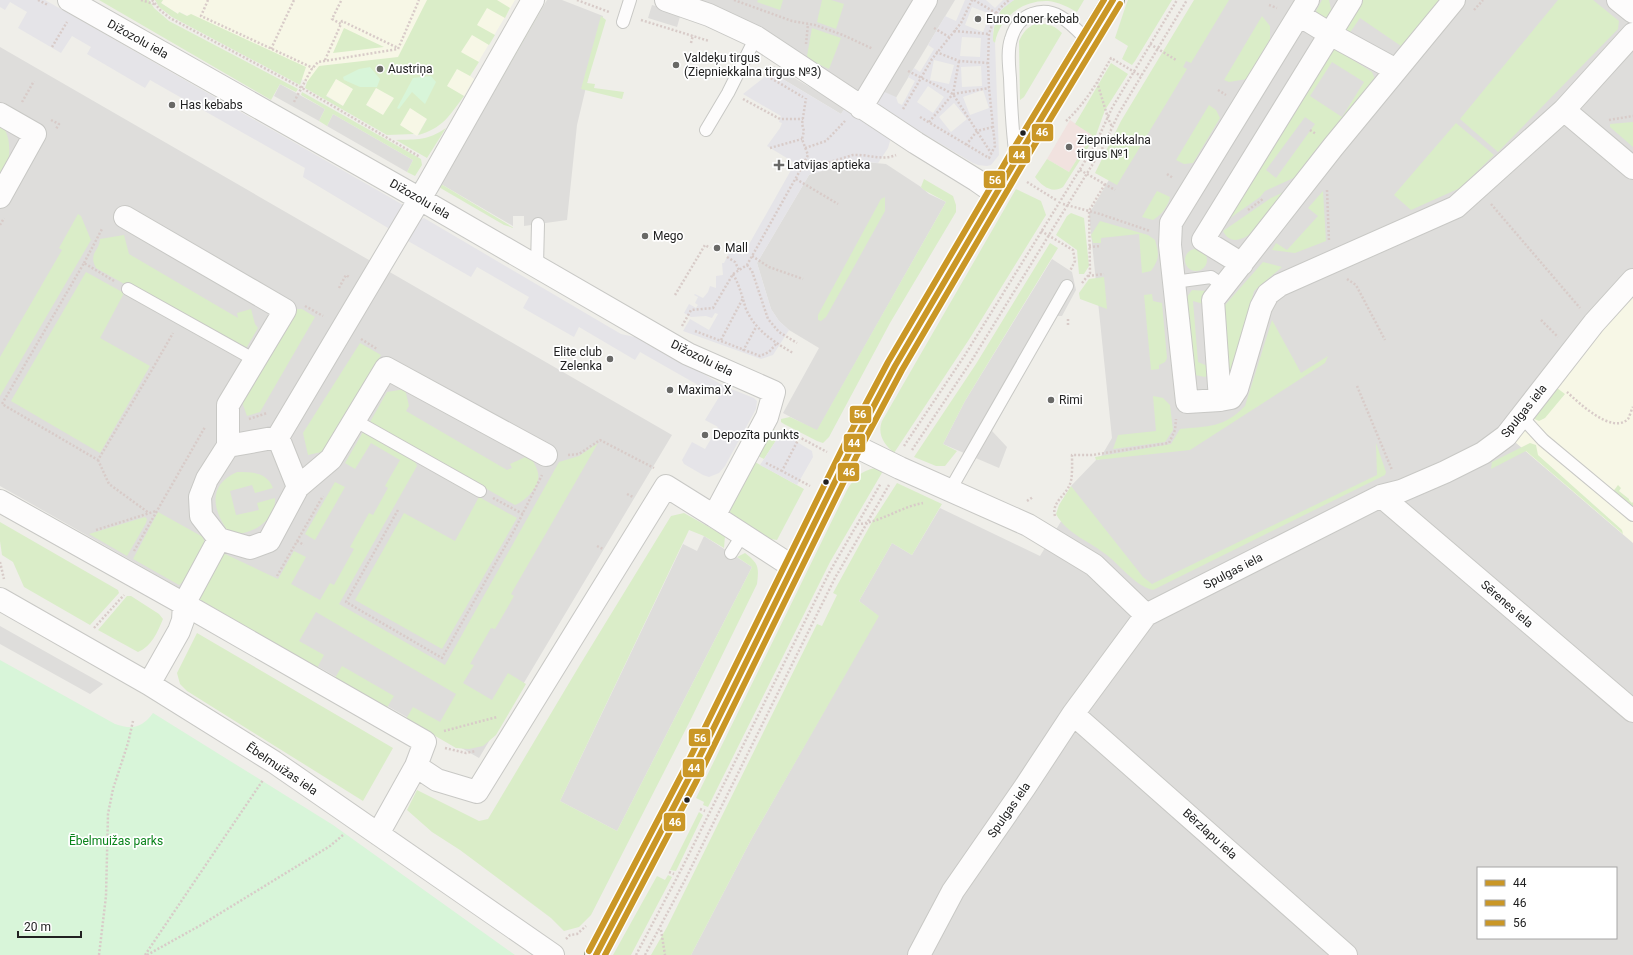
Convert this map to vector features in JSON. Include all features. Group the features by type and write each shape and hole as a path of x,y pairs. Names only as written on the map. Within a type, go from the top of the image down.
{"street":[{"path":"228,446 278,437 424,192 533,0"},
{"path":"666,0 709,15 756,37 853,114 996,194"},
{"path":"853,114 926,0"},
{"path":"596,955 690,776 854,445 895,366 996,194 1019,169 1088,41 1113,0"},
{"path":"1203,240 1351,0"},
{"path":"1220,400 1213,300 1396,70 1454,0"},
{"path":"1618,0 1633,12"},
{"path":"1396,70 1330,34 1304,7 1171,223 1170,245 1187,402 1231,398 1237,389 1261,307 1268,294 1280,285 1456,207 1564,110 1633,34"},
{"name":"Dižozolu iela","path":"69,9 283,121 424,192 537,266 688,354 774,392 767,417"},
{"path":"1564,110 1633,168"},
{"path":"0,114 35,134 0,197"},
{"path":"125,217 285,310 228,405 228,446 207,479 200,497 201,516 219,539 250,548 269,541 298,487 331,458 386,368 546,455"},
{"path":"1171,223 1203,240 1242,264"},
{"name":"Spulgas iela","path":"922,954 953,891 1025,787 1073,714 1146,615 1391,494 1445,472 1483,453 1506,436 1594,323 1633,280"},
{"path":"714,516 767,417"},
{"path":"278,437 298,487"},
{"path":"854,445 1028,525 1094,565 1146,615"},
{"path":"416,766 437,780 477,792 666,486 793,567"},
{"name":"Sērenes iela","path":"1391,494 1633,711"},
{"path":"0,501 425,742 416,766 378,834"},
{"path":"149,684 179,631 183,620 184,604 219,539"},
{"name":"Ēbelmuižas iela","path":"2,589 149,684 274,762 378,834 558,950"},
{"name":"Bērzlapu iela","path":"1073,714 1346,955"}],"lane":[{"path":"624,19 630,0"},
{"path":"1019,169 1012,131 1009,50 1015,28 1020,21 1036,12 1047,12 1057,14 1067,20 1088,41"},
{"path":"706,130 728,93 745,56 756,37"},
{"path":"537,266 538,224"},
{"path":"1174,282 1211,277 1224,286"},
{"path":"950,490 1074,286"},
{"path":"128,289 254,360"},
{"path":"1521,416 1543,440 1633,514"},
{"path":"354,420 480,491"},
{"path":"731,553 742,534"}],"path":[{"path":"141,0 154,4"},
{"path":"152,0 154,4 170,18 302,88 426,160 420,180 424,192"},
{"path":"208,0 201,16 313,68"},
{"path":"271,49 294,0"},
{"path":"398,48 420,0"},
{"path":"578,0 624,19 713,42"},
{"path":"734,0 792,21 816,25 843,35 875,51"},
{"path":"903,110 936,52 961,22 973,0 996,13"},
{"path":"900,452 965,355 1080,170 1134,72 1177,0"},
{"path":"912,450 972,360 1102,149 1112,127 1186,0"},
{"path":"341,1 332,19 341,24"},
{"path":"52,47 69,9"},
{"path":"325,61 342,21 398,48"},
{"path":"954,31 989,34"},
{"path":"691,43 693,36"},
{"path":"1150,44 1176,60"},
{"path":"283,121 313,68 318,62 398,48"},
{"path":"936,52 959,61 988,63"},
{"path":"745,56 758,71 811,101"},
{"path":"1064,123 1076,112 1097,82 1111,58 1141,76"},
{"path":"929,122 953,94 959,61"},
{"path":"920,78 953,94 991,153"},
{"path":"1097,82 1112,127"},
{"path":"953,94 989,88"},
{"path":"675,326 683,327 692,310 713,308 733,274 747,265 808,155 802,139 804,131 803,118 806,98"},
{"path":"750,103 780,119 803,118"},
{"path":"805,148 826,141 853,114"},
{"path":"1604,121 1633,116"},
{"path":"966,144 977,131 993,127"},
{"path":"770,148 802,139"},
{"path":"802,167 807,169 853,155 888,159 898,154"},
{"path":"1019,169 1027,182 1056,200"},
{"path":"1080,170 1115,190"},
{"path":"1027,182 1031,176"},
{"path":"796,179 838,204"},
{"path":"1088,276 1090,273 1089,211 1105,184"},
{"path":"1478,188 1594,323"},
{"path":"1063,204 1089,211 1160,235 1170,245"},
{"path":"102,229 84,263 1,404 98,460 109,484 149,513"},
{"path":"675,295 705,245 710,248"},
{"path":"1089,247 1101,246"},
{"path":"752,256 769,266 803,279"},
{"path":"727,257 735,262 739,270"},
{"path":"84,263 128,289"},
{"path":"747,265 752,271 768,319 779,332 797,343"},
{"path":"733,274 738,283 747,310 756,326 777,343 793,352"},
{"path":"1074,286 1088,276 1104,274"},
{"path":"721,340 743,298"},
{"path":"305,306 323,316"},
{"path":"98,460 154,368 180,319"},
{"path":"691,330 721,340 760,356 770,352 777,343"},
{"path":"1357,386 1391,494"},
{"path":"1576,400 1600,419 1608,422 1620,422 1628,419 1633,407"},
{"path":"1056,522 1053,512 1058,500 1070,486 1072,455 1092,455 1169,443 1175,430 1175,420 1187,402"},
{"path":"767,417 800,438 829,453"},
{"path":"131,556 206,425"},
{"path":"800,438 782,471 812,487"},
{"path":"398,510 346,602 442,658 542,479 546,455"},
{"path":"645,955 661,929 835,578 893,478"},
{"path":"636,955 682,868 829,573 883,479"},
{"path":"808,493 815,480"},
{"path":"480,491 523,514"},
{"path":"627,494 637,499"},
{"path":"857,524 866,524 910,505 929,502"},
{"path":"89,532 157,511"},
{"path":"297,541 304,545"},
{"path":"0,562 2,589"},
{"path":"92,630 128,590"},
{"path":"440,732 498,716"},
{"path":"99,955 106,896 108,814 113,789 128,743 133,721"},
{"path":"442,746 466,753 479,750"},
{"path":"146,955 274,762"},
{"path":"700,809 705,811"},
{"path":"146,955 201,925 330,846 348,831"},
{"path":"669,872 674,874"},
{"path":"558,950 570,935 577,934 592,922"},
{"path":"661,929 665,955"}],"shaded area":[{"path":"0,0 45,0 405,206 393,231 303,177 305,168 150,80 145,88 87,54 91,47 72,36 61,53 18,28 27,12 10,2 5,10 0,7"},
{"name":"Austriņa","path":"163,0 515,0 470,76 474,79 464,96 446,86 417,136 350,95 343,106 326,95 327,93 180,12 178,14 161,3"},
{"path":"547,0 562,0 603,16 577,125 567,220 524,226 524,216 513,216 513,226 441,184"},
{"path":"694,0 955,0 888,111"},
{"path":"965,0 986,0 995,8 1003,0 1014,0 1001,10 996,19 993,31 993,41 995,43 999,155 991,165 987,166 973,163 877,106 876,100 880,90 896,97 898,103 902,105 915,81 908,77 914,68 920,72 934,49 928,45 945,16 956,21","holes":["972,7 990,14 983,32 965,25","962,37 981,38 980,57 960,56","934,60 954,65 949,84 930,80","981,66 982,86 962,87 961,67","928,86 944,97 933,113 917,102","983,90 989,108 970,115 963,97","954,103 967,119 951,132 939,117"]},
{"path":"1214,0 1633,0 1633,955 691,955 752,838 878,616 859,601 892,543 912,555 940,508 1040,556 1077,495 1071,486 1096,460 1099,460 1112,438 1089,214"},
{"path":"652,5 681,13 677,27 648,18"},
{"path":"0,47 672,435 479,758 0,486"},
{"path":"774,66 845,108 841,114 771,72"},
{"path":"771,72 841,114 845,108 888,135 890,141 888,148 878,163 854,161 809,175 757,263 771,309 779,321 789,330 773,355 761,359 683,331 690,319 709,330 718,314 715,313 712,318 706,316 691,317 684,313 689,304 696,308 698,305 695,303 698,297 694,295 695,294 703,298 708,292 710,286 716,288 716,276 723,275 722,263 724,263 731,249 743,255 795,163 767,146 780,128 782,123 779,122 781,116 743,94"},
{"path":"280,84 325,109 319,121 274,96"},
{"path":"333,114 413,160 407,172 327,126"},
{"name":"Ziepniekkalna tirgus №1","path":"1070,120 1092,135 1069,172 1047,159"},
{"path":"854,161 886,164 929,194 946,202 817,431 783,413 819,348 789,330 779,321 771,309 757,263 809,175"},
{"path":"424,218 621,334 644,339 724,386 754,398 757,401 756,409 725,466 719,473 709,477 684,464 682,460 692,442 705,449 718,427 705,420 719,397 640,352 635,360 579,327 574,337 523,308 529,297 477,267 471,277 408,241 419,220"},
{"path":"1052,259 1072,272 1076,290 1062,316 1056,316 992,431 1007,447 999,468 943,444 965,401"},
{"path":"1633,285 1633,543 1508,436"},
{"path":"780,432 812,451 813,457 797,485 760,465 777,439 781,440"},
{"path":"704,536 752,567 617,831 560,801 683,544 697,551"},
{"path":"0,626 103,684 90,694 0,644"}],"green space":[{"path":"99,0 149,0 154,8 169,21 298,89 296,92 280,84 271,100"},
{"path":"155,0 163,0 161,3 178,14 179,12 187,16 191,14 306,67 300,85 172,17 159,7"},
{"path":"427,0 497,0 510,8 505,18 487,8 477,25 495,35 489,45 472,35 461,52 479,62 470,76 457,69 447,86 464,96 454,110 440,125 427,132 418,135 427,119 410,108 400,125 414,134 387,135 305,88 307,82 319,66 398,57","holes":["336,79 353,89 343,106 326,96","376,88 394,98 383,115 366,105"]},
{"path":"547,0 441,184 514,228 504,225 437,186"},
{"path":"758,0 783,0 780,10 757,2"},
{"path":"822,0 831,0 844,4 836,29 817,22"},
{"path":"1014,0 1084,0 1077,12 1048,1 1038,1 1021,7 1013,12 1001,26 995,43 993,42 993,35 997,17 1008,3"},
{"path":"1128,0 1172,0 1132,65 1122,59 1128,46 1115,38"},
{"path":"1194,0 1229,0 1191,63 1186,61 1183,67 1187,69 1117,185 1095,173 1121,121"},
{"path":"1322,0 1329,0 1333,18 1320,20 1315,13"},
{"path":"1360,0 1451,0 1391,60 1401,46 1360,18 1349,34 1344,27"},
{"path":"1558,0 1593,0 1619,21 1618,29 1498,152 1460,119"},
{"path":"601,16 606,20 587,83 595,84 594,88 624,92 622,99 581,89"},
{"path":"1262,16 1270,26 1270,39 1247,79 1229,82 1224,80"},
{"path":"1035,24 1050,25 1062,33 1024,97 1020,100 1019,41 1025,31"},
{"path":"344,28 384,47 333,53"},
{"path":"812,28 841,38 829,69 814,62 807,56"},
{"path":"1332,47 1372,72 1375,79 1300,175 1265,191 1260,197 1226,221","holes":["1332,62 1364,82 1342,117 1310,96","1305,117 1315,124 1276,178 1266,170"]},
{"path":"1111,63 1128,74 1105,110 1096,135 1063,187 1055,190 1044,186 1035,177 1047,159 1069,172 1092,135 1075,124"},
{"path":"370,67 380,79 377,87 360,87 344,80 343,77 359,69"},
{"path":"431,76 436,82 425,104 412,92 399,109 397,108 413,78"},
{"path":"302,92 421,159 422,165 415,176 407,172 413,160 333,114 327,126 319,121 325,109 301,95"},
{"path":"1209,105 1216,110 1220,118 1193,163 1184,164 1176,160"},
{"path":"1633,122 1633,147 1610,127 1610,124"},
{"path":"1456,123 1494,155 1460,188 1411,210 1394,195"},
{"path":"0,124 7,133 9,158 7,170 0,172"},
{"path":"446,128 427,158 396,140 428,137"},
{"path":"924,179 953,196 956,205 956,212 890,323 829,437 823,443 817,441 784,424 781,422 781,419 790,417 817,430 946,202 921,187"},
{"path":"1292,188 1260,226 1249,235 1239,239 1230,239 1223,231 1271,198"},
{"path":"1016,189 1041,201 1046,215 970,338 894,453 882,439 880,431 882,421"},
{"path":"1157,191 1170,197 1166,207 1159,216 1153,220 1142,217"},
{"path":"1323,191 1326,241 1295,253 1272,250 1276,243 1287,250 1318,216 1308,208"},
{"path":"885,197 885,211 826,317 821,321 818,320 818,315 881,199"},
{"path":"1071,213 1084,218 1089,266 1084,274 1079,274 1077,250 1056,235 1067,216"},
{"path":"78,214 81,216 91,240 0,396 0,357 62,250 59,248"},
{"path":"1100,221 1148,235 1155,240 1158,256 1151,271 1142,273 1139,234 1101,238 1101,243 1093,243 1091,235"},
{"path":"124,235 129,254 238,318 237,313 251,309 255,324 258,328 245,350 241,350 96,268 93,256 100,239"},
{"path":"1050,243 1058,248 965,401 943,444 957,451 945,466 936,466 914,457 976,364"},
{"path":"1196,249 1204,252 1207,260 1204,268 1196,271 1188,268 1185,260 1188,252"},
{"path":"1263,262 1282,267 1254,291 1232,375 1226,376 1219,312"},
{"path":"86,272 124,293 100,338 150,366 100,453 11,401"},
{"path":"1104,277 1107,309 1080,299 1079,293 1089,279"},
{"path":"1192,290 1207,291 1207,305 1193,301 1198,362 1210,367 1211,373 1205,377 1195,375 1187,297"},
{"path":"1152,294 1153,301 1162,303 1167,358 1165,362 1159,365 1159,369 1151,370 1144,295"},
{"path":"296,309 302,309 315,317 260,412 247,416 242,402"},
{"path":"1272,320 1301,373 1328,356 1325,363 1190,450 1096,460 1095,457 1171,444 1180,429 1215,425 1237,413 1245,406"},
{"path":"360,343 381,355 326,451 308,455 303,433"},
{"path":"1557,388 1565,394 1545,418 1539,421 1532,418"},
{"path":"405,389 409,406 406,411 507,470 512,468 510,464 530,455 538,473 537,482 532,492 524,500 515,505 370,422 387,392"},
{"path":"1153,396 1163,398 1170,405 1173,430 1165,442 1113,449 1118,435 1156,431"},
{"path":"773,429 780,432 781,440 777,439 764,459 758,456"},
{"path":"363,432 415,461 417,466 339,604 445,665 559,462 579,456 598,443 511,594 514,596 495,629 491,628 470,664 474,665 463,683 492,700 508,673 526,684 496,735 483,746 469,749 456,748 406,719 413,707 440,722 456,694 316,612 299,641 324,655 317,668 199,599 222,554 225,554 278,579 294,551 306,557 291,584 320,600 330,583 334,585 354,549 350,547 369,513 373,515 388,488 385,486 400,460 371,443 355,469 345,463"},
{"path":"1376,443 1386,472 1385,475 1153,590 1133,579 1104,553 1071,531 1060,521 1056,514 1059,505 1071,486 1143,577 1152,584 1377,475"},
{"path":"1530,443 1536,445 1538,455 1622,530 1623,534 1526,451 1491,469 1492,462"},
{"path":"755,462 804,489 777,540 770,539 734,518 730,512 732,501"},
{"path":"875,468 883,471 830,562 708,807 703,805 704,802 696,798 847,490 858,476"},
{"path":"237,472 248,472 263,476 273,488 255,493 252,485 230,491 236,515 259,510 257,503 275,498 275,504 266,521 255,529 249,532 230,534 220,517 216,500 220,484"},
{"path":"335,482 345,487 315,540 305,534"},
{"path":"897,483 942,504 912,555 892,543 859,601 879,616 752,838 691,955 651,955 667,927 817,624 822,626 837,595 833,593 872,522"},
{"path":"1618,485 1621,488 1619,491 1632,503 1633,502 1633,510 1612,493"},
{"path":"479,497 517,518 442,649 355,600 404,513 455,541"},
{"path":"158,512 203,537 205,544 185,580 179,585 133,559"},
{"path":"684,513 725,536 724,548 704,536 689,530 560,801 617,831 752,567 737,557 745,553 753,560 758,570 757,584 689,723 591,915 579,927 564,931 551,918 460,850 432,832 407,810 417,790 479,821 488,819 671,516"},
{"path":"145,517 147,519 146,523 127,556 89,534"},
{"path":"0,522 118,590 119,593 90,625 24,587 13,562 2,555"},
{"path":"127,596 131,596 159,614 163,619 150,643 138,652 98,630"},
{"path":"197,633 393,748 363,801 187,691 180,684 177,673"},
{"name":"Ēbelmuižas parks","path":"0,660 115,724 127,727 141,725 153,713 333,825 515,955 0,955"},
{"path":"342,666 394,696 386,709 335,678"},
{"path":"699,812 703,815 676,871 670,870"},
{"path":"668,875 672,877 631,955 613,955 657,876 665,880"}],"transit line":[{"name":"56","path":"589,951 683,772 846,441 888,362 1009,156 1104,0"},
{"name":"44","path":"596,955 690,776 853,445 895,366 1016,160 1113,0"},
{"name":"46","path":"605,955 697,780 860,449 902,370 1023,164 1120,4"}],"place":[{"name":"Euro doner kebab","path":"978,19"},
{"name":"Valdeķu tirgus (Ziepniekkalna tirgus №3)","path":"676,65"},
{"name":"Austriņa","path":"380,69"},
{"name":"Has kebabs","path":"172,105"},
{"name":"Ziepniekkalna tirgus №1","path":"1069,147"},
{"name":"Latvijas aptieka","path":"779,165"},
{"name":"Mego","path":"645,236"},
{"name":"Mall","path":"717,248"},
{"name":"Elite club Zelenka","path":"610,359"},
{"name":"Maxima X","path":"670,390"},
{"name":"Rimi","path":"1051,400"},
{"name":"Depozīta punkts","path":"705,435"}]}
